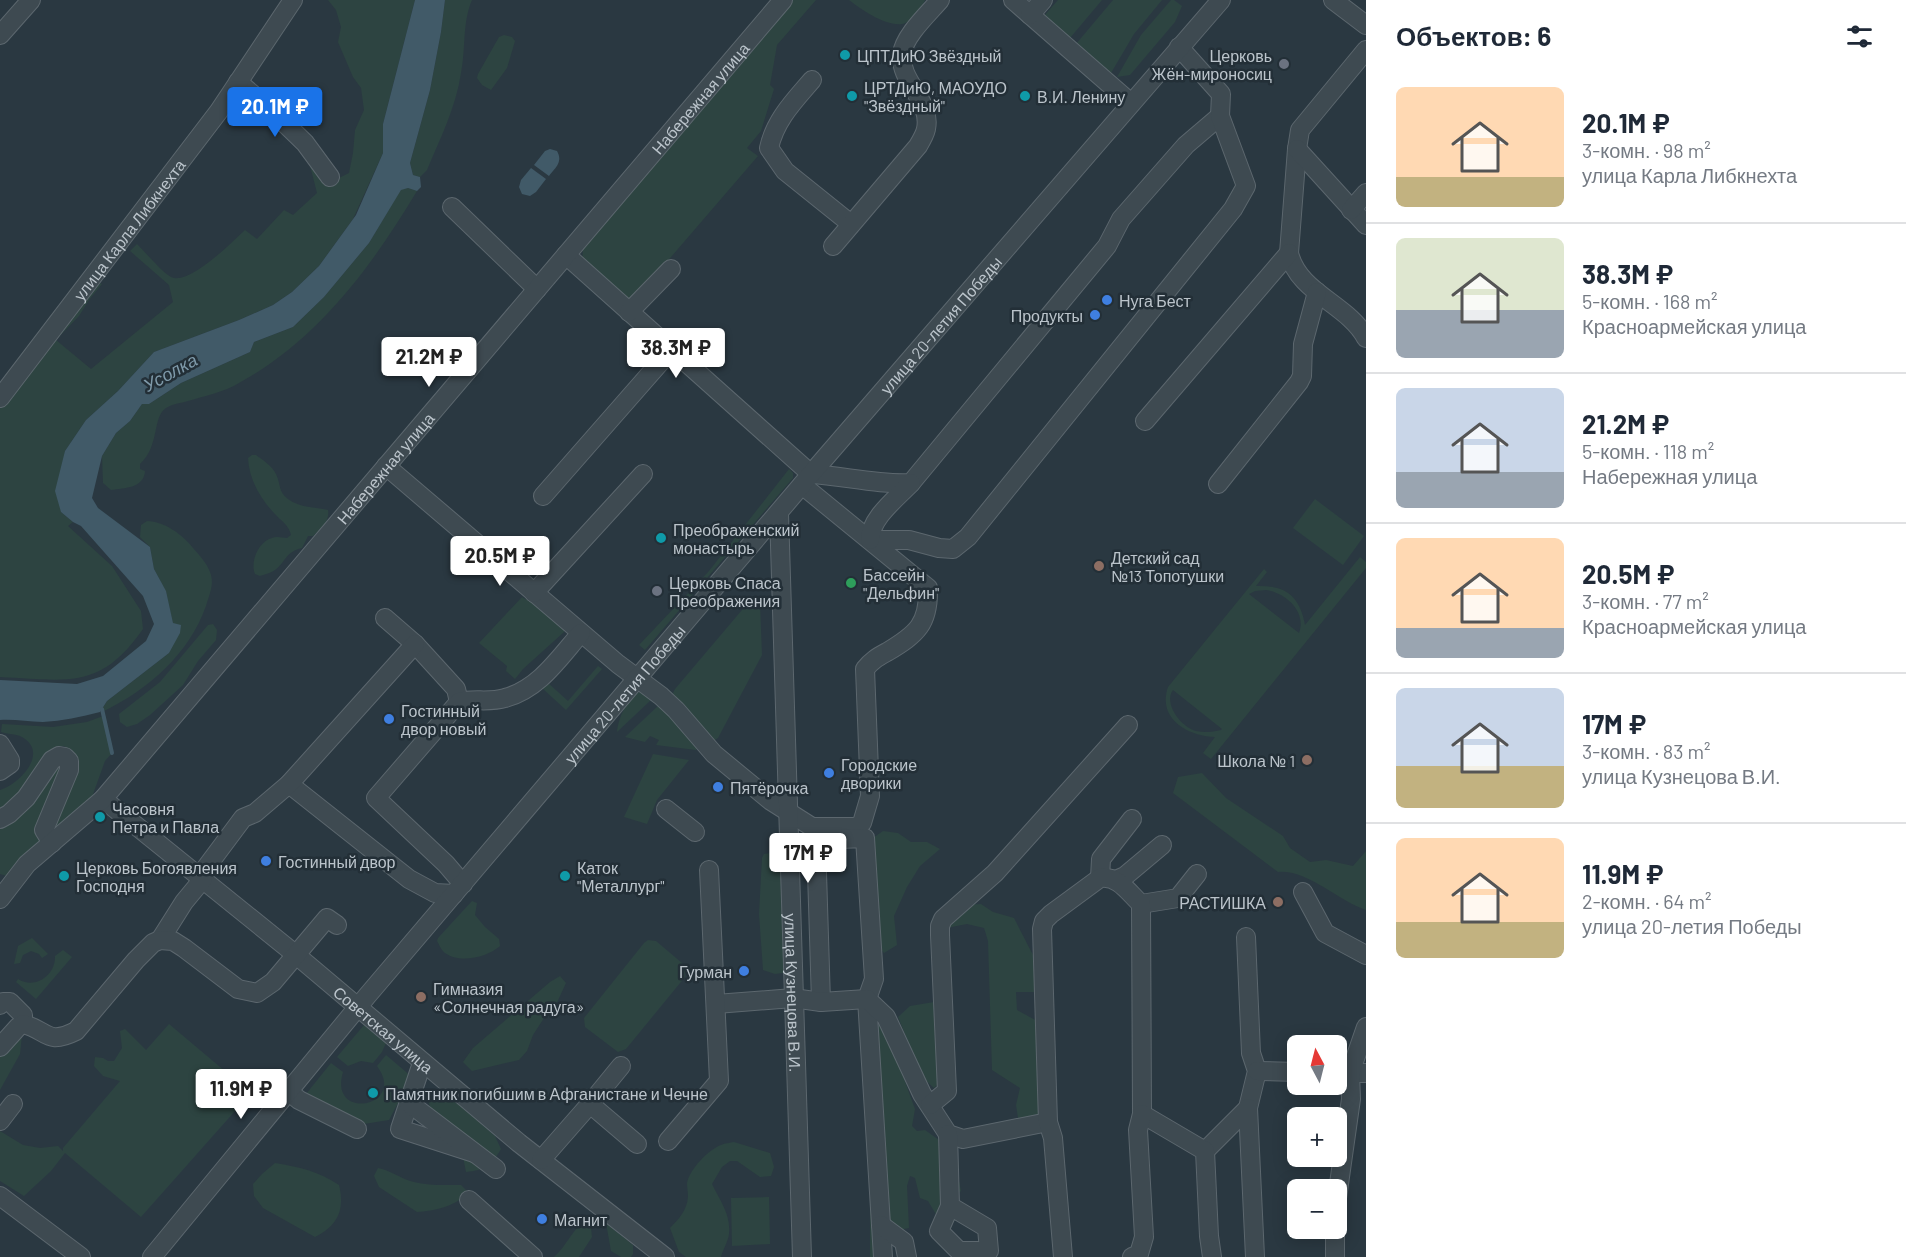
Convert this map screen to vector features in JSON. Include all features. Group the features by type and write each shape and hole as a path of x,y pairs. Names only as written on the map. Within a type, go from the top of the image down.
{"street":[{"path":"0,35 31,0"},
{"name":"улица Карла Либкнехта","path":"3,386 219,111 293,0"},
{"name":"Набережная улица","path":"0,899 27,864 103,799 783,0"},
{"path":"833,246 918,146 926,129 925,107 904,73 902,53 911,33 940,0"},
{"path":"1013,0 1131,103"},
{"path":"1030,15 1042,0"},
{"name":"улица 20-летия Победы","path":"152,1257 358,1006 1221,0"},
{"path":"1334,0 1366,25"},
{"path":"870,540 909,540 952,549 968,537 1233,209 1246,186 1220,116 1221,94 1179,47"},
{"path":"1366,50 1300,130 1289,253 1291,264 1298,274 1355,324 1366,338"},
{"path":"812,80 786,111 773,132 769,148 785,171 851,224"},
{"path":"238,82 305,143 330,177"},
{"path":"870,540 870,531 876,521 911,483 1107,246 1121,219 1186,145 1220,116"},
{"path":"1297,149 1366,225"},
{"path":"1351,210 1366,193"},
{"path":"452,207 537,289"},
{"path":"1145,421 1289,253"},
{"path":"386,466 581,633 661,696 714,754 771,801 805,824 820,829 856,827 862,823 870,795 866,669 872,659 907,640 923,624 929,607 928,588 870,540 671,350 566,255"},
{"path":"629,312 671,269"},
{"path":"1218,484 1299,382 1302,376 1305,334 1317,292"},
{"path":"543,496 671,350"},
{"path":"534,592 643,474"},
{"path":"807,480 847,477 893,484 911,483"},
{"name":"улица Кузнецова В.И.","path":"779,513 802,1257"},
{"path":"385,618 415,644 456,689 459,702"},
{"path":"289,784 409,879 435,893 459,889 446,864 375,798 459,702 468,699 486,701 504,699 522,693 537,682 581,633"},
{"path":"160,940 243,818 255,813 289,784 415,644"},
{"path":"930,1105 947,1091 940,935 943,919 995,873 1128,725"},
{"path":"0,744 10,764 0,771"},
{"path":"0,819 26,798 52,760 59,756 65,757 69,761 69,770 44,830 52,843"},
{"name":"Советская улица","path":"103,799 296,954 422,1063 541,1160 644,1251 665,1257"},
{"path":"666,809 695,832"},
{"path":"1132,819 1101,860 1108,879 1141,904 1178,898 1197,874"},
{"path":"805,824 808,899 818,906"},
{"path":"821,1002 816,840 865,838 874,979 867,999 883,1257"},
{"path":"1063,1257 1053,1138 1048,1122 1042,929 1044,921 1051,914 1108,879 1125,876 1162,845"},
{"path":"668,1141 719,1081 709,870"},
{"path":"1303,892 1325,933 1366,955"},
{"path":"1132,1257 1139,1254 1144,1237 1138,1130 1142,1114 1141,904"},
{"path":"23,1024 51,1037 62,1038 76,1031 136,960 153,943 160,940 173,941 238,989 257,993 273,982 327,918 337,925"},
{"path":"1246,937 1251,1053 1257,1071 1248,1108 1255,1257"},
{"path":"716,1004 793,998 821,1002 867,999 886,1017 922,1094 948,1134 950,1206"},
{"path":"0,1005 3,1002 10,1002 23,1015 23,1024"},
{"path":"0,1047 23,1024"},
{"path":"1340,1179 1352,1099 1351,1073 1366,1027"},
{"path":"422,1063 400,1129 474,1153"},
{"path":"541,1160 621,1066"},
{"path":"1257,1071 1287,1072"},
{"path":"288,1091 299,1100 357,1129"},
{"path":"409,1103 496,1170"},
{"path":"0,1121 13,1104"},
{"path":"590,1104 637,1144"},
{"path":"1212,1257 1205,1151 1248,1108"},
{"path":"1142,1114 1205,1151"},
{"path":"948,1134 963,1139 1048,1122"},
{"path":"0,1196 81,1257"},
{"path":"469,1200 532,1257"},
{"path":"881,1225 904,1242 907,1257"},
{"path":"1335,1239 1335,1257"}],"green space":[{"path":"328,0 415,0 383,124 383,153 353,219 319,266 292,292 273,305 239,320 154,352 118,391 86,420 65,451 61,512 73,522 68,526 112,566 141,611 143,629 127,649 112,663 97,672 63,679 0,677 0,403 94,281 102,284 79,316 56,340 91,369 173,302 169,285 130,251 137,244 171,277 179,278 188,275 221,253 245,230 257,239 284,210 293,215 317,193 306,150 337,179 349,173 355,130 364,110 361,88 353,77 338,42 341,27 336,10"},
{"path":"445,0 472,0 465,27 459,86 447,123 427,170 420,177 413,175 410,163 430,90"},
{"path":"793,0 816,0 777,45 770,85 774,89 761,131 747,148 758,156 665,264 627,303 582,262 583,249"},
{"path":"849,0 925,0 916,15 909,21 895,24 867,13"},
{"path":"1058,0 1102,0 1070,38 1044,16"},
{"path":"1113,0 1162,0 1134,34 1111,73 1076,44"},
{"path":"1171,0 1182,6 1175,22 1130,75 1117,77 1141,35"},
{"path":"504,35 512,37 515,41 507,68 491,90 482,85 477,78 499,37"},
{"path":"408,188 417,191 400,219 362,273 318,323 294,345 239,383 166,408 159,418 151,449 140,464 140,469 145,471 141,481 128,488 111,490 103,483 102,456 116,433 130,421 142,404 149,404 181,383 250,352 254,342 293,327 324,297 369,243 401,189"},
{"path":"256,455 272,468 283,494 288,499 303,506 328,510 328,518 324,524 313,536 308,536 302,548 289,555 275,570 260,576 255,574 254,569 254,558 259,548 267,540 278,537 287,538 291,535 287,526 269,507 256,488 248,458"},
{"path":"789,469 793,473 793,478 645,650 639,645 709,571"},
{"path":"1315,499 1364,536 1343,565 1293,528"},
{"path":"147,521 166,526 189,543 204,560 210,571 211,590 199,623 178,655 165,669 135,693 102,712 107,701 169,653 173,624 166,592 154,569 150,547 140,537 141,525"},
{"path":"1360,557 1366,562 1366,568 1211,759 1203,753 1215,737 1195,733 1177,724 1167,708 1168,687 1264,569 1267,572 1256,586 1275,588 1290,594 1303,615 1305,625","holes":["1266,590 1281,595 1293,605 1300,618 1299,633 1249,594","1173,690 1222,729 1212,732 1190,729 1179,720 1172,708 1170,701"]},
{"path":"522,597 564,629 564,632 515,679 506,671 507,666 479,643"},
{"path":"753,597 758,598 760,603 762,655 718,738 713,741 675,699 673,693"},
{"path":"213,624 217,630 216,640 198,661 183,685 137,724 127,727 120,722 119,714 160,682 208,625"},
{"path":"598,666 602,669 566,710 542,688 547,682 568,701"},
{"path":"639,692 651,700 617,732 624,709"},
{"path":"659,705 697,745 696,750 656,745 659,740 650,736 645,742 625,737"},
{"path":"103,716 112,753 105,761 88,808 53,838 49,832 73,753 64,746 57,747 50,753 36,775 0,812 0,790 16,781 33,758 33,750 29,742 20,736 1,732 2,724 53,727 87,722"},
{"path":"653,754 689,760 657,800 647,824 624,817"},
{"path":"65,757 50,840 7,876 0,874 0,821"},
{"path":"1202,773 1226,798 1283,836 1290,848 1310,862 1326,860 1353,866 1366,851 1366,910 1300,875 1278,872 1173,793 1178,777"},
{"path":"883,831 898,833 911,842 927,842 940,849 920,866 907,887 894,916 897,945 884,953 878,946 873,838"},
{"path":"779,853 782,856 785,969 783,973 775,974 763,970 759,914 762,858 764,854"},
{"path":"472,901 477,903 475,915 499,939 500,946 474,958 451,956 442,949 437,941 438,938"},
{"path":"981,904 993,912 1014,918 1035,959 1036,992 1016,992 1017,1010 1037,1021 1044,1097 1037,1116 1018,1118 1016,1105 1020,1088 992,1070 988,941 984,928 967,924 946,928 963,905"},
{"path":"32,938 48,954 42,958 31,951 23,955 20,963 14,964 18,946"},
{"path":"648,940 656,941 682,963 685,968 685,977 626,1049 618,1052 585,1027 584,1018"},
{"path":"63,950 72,957 36,999 16,982 18,979 31,983 43,979 52,969 55,956"},
{"path":"560,976 566,983 554,1009 544,1018 533,1035 527,1051 519,1060 472,1071 463,1062 473,1048"},
{"path":"934,1002 939,1018 942,1080 934,1088 923,1078 898,1017 910,1006"},
{"path":"871,1017 883,1021 915,1109 912,1126 917,1131 925,1130 953,1150 961,1191 953,1198 943,1226 928,1201 920,1198 915,1178 910,1176 907,1186 909,1228 894,1231 879,1257 870,1257"},
{"path":"169,1024 251,1093 141,1217 65,1153 51,1171 24,1196 0,1181 0,1131 23,1145 40,1148 58,1146 63,1151 63,1148 120,1081 103,1076 94,1066 95,1057 114,1061 122,1048 120,1031 125,1029 146,1050"},
{"path":"364,1025 386,1043 373,1063 361,1061 348,1066 337,1057"},
{"path":"22,1035 20,1054 0,1090 0,1052"},
{"path":"386,1055 412,1077 389,1120 364,1124 306,1094 331,1063 343,1072 341,1088 346,1098 355,1103 366,1103 376,1099 383,1091 384,1080 377,1066"},
{"path":"434,1091 450,1096 495,1136 501,1149 487,1166 466,1172 463,1157 432,1113 426,1094"},
{"path":"734,1142 770,1153 774,1167 771,1176 760,1177 737,1161 730,1161 722,1167 712,1184 724,1208 729,1227 721,1257 686,1257 679,1252 670,1228 686,1206 689,1178 700,1161 716,1147"},
{"path":"275,1163 308,1170 339,1185 341,1202 338,1216 329,1227 315,1237 263,1208 254,1196 253,1184"},
{"path":"378,1168 409,1181 437,1185 461,1185 468,1192 458,1201 445,1207 417,1212 379,1187 374,1176"},
{"path":"769,1197 770,1244 732,1246 731,1198"},
{"path":"586,1221 591,1228 592,1237 579,1257 554,1257 578,1227"},
{"path":"606,1223 633,1245 631,1257 621,1257 611,1251"}],"water":[{"name":"Усолка","path":"415,0 445,0 430,90 410,163 413,175 420,177 421,187 417,191 408,188 401,190 369,243 324,297 293,327 254,342 250,352 181,383 149,404 142,404 130,421 116,433 102,456 92,498 98,508 150,547 154,569 166,591 173,623 181,625 180,633 169,653 107,701 100,712 72,719 50,721 0,720 0,680 77,684 103,676 146,641 154,624 143,596 81,526 61,512 55,491 65,451 86,420 118,391 154,352 273,305 292,292 319,266 356,215 383,153 383,124"},
{"path":"550,149 557,151 559,158 558,164 549,176 534,165 545,151"},
{"path":"531,168 546,179 530,196 522,194 519,187 521,180"}],"waterway":[{"path":"102,709 112,753"}],"place":[{"name":"ЦПТДиЮ Звёздный","path":"845,55"},
{"name":"Церковь Жён-мироносиц","path":"1284,64"},
{"name":"ЦРТДиЮ, МАОУДО \"Звёздный\"","path":"852,96"},
{"name":"В.И. Ленину","path":"1025,96"},
{"name":"Нуга Бест","path":"1107,300"},
{"name":"Продукты","path":"1095,315"},
{"name":"Преображенский монастырь","path":"661,538"},
{"name":"Детский сад №13 Топотушки","path":"1099,566"},
{"name":"Бассейн \"Дельфин\"","path":"851,583"},
{"name":"Церковь Спаса Преображения","path":"657,591"},
{"name":"Гостинный двор новый","path":"389,719"},
{"name":"Школа № 1","path":"1307,760"},
{"name":"Городские дворики","path":"829,773"},
{"name":"Пятёрочка","path":"718,787"},
{"name":"Часовня Петра и Павла","path":"100,817"},
{"name":"Гостинный двор","path":"266,861"},
{"name":"Церковь Богоявления Господня","path":"64,876"},
{"name":"Каток \"Металлург\"","path":"565,876"},
{"name":"РАСТИШКА","path":"1278,902"},
{"name":"Гурман","path":"744,971"},
{"name":"Гимназия «Солнечная радуга»","path":"421,997"},
{"name":"Памятник погибшим в Афганистане и Чечне","path":"373,1093"},
{"name":"Магнит","path":"542,1219"}]}
